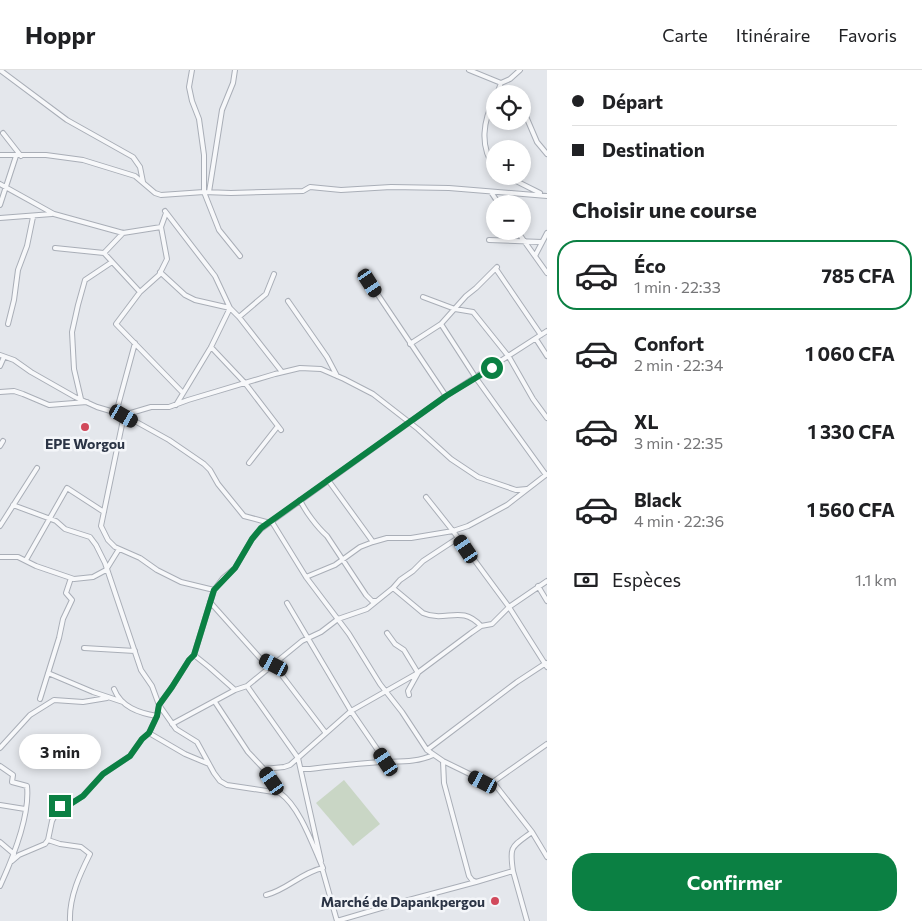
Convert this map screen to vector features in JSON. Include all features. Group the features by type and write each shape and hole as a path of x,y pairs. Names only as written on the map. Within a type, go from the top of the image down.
{"street":[{"path":"0,70 67,120 133,157 140,167 144,182"},
{"path":"192,70 189,88 200,123 204,155 204,192 219,230 240,256"},
{"path":"209,192 222,110 233,82 235,70"},
{"path":"469,70 501,83 510,79 520,70"},
{"path":"486,125 484,135 486,153"},
{"path":"531,128 537,142 547,154"},
{"path":"3,133 21,156"},
{"path":"0,155 46,155 83,160 130,173 160,195 204,192 303,191 310,187 341,190 391,186 449,188 546,196"},
{"path":"0,205 16,156"},
{"path":"0,184 54,214 123,232 162,227"},
{"path":"521,185 546,196"},
{"path":"183,393 116,324 140,292 160,272 167,259 162,227 166,212 215,276 230,308 282,372"},
{"path":"0,218 54,214"},
{"path":"8,324 14,300 18,270 27,246 33,217"},
{"path":"104,253 123,232"},
{"path":"535,256 547,232"},
{"path":"489,240 542,242"},
{"path":"523,241 547,273"},
{"path":"55,248 104,253 140,292"},
{"path":"81,399 74,369 72,332 78,305 85,280 112,262"},
{"path":"410,344 441,324 466,296 497,268 541,335"},
{"path":"160,272 185,295 195,300 230,308"},
{"path":"239,317 266,294 274,274"},
{"path":"370,283 446,396"},
{"path":"423,297 455,309 472,312 509,357 533,399 547,418"},
{"path":"288,301 327,357 337,376"},
{"path":"176,405 211,347 230,308"},
{"path":"306,577 343,560 360,547 373,542 387,538 411,538 453,530 474,523 516,499 546,475 476,378 441,324"},
{"path":"12,860 45,844 48,840 52,821 60,806 72,803 83,796 103,774 130,756 142,739 149,733 157,716 159,705 194,655 214,590 235,568 256,533 446,396 547,331"},
{"path":"536,339 547,356"},
{"path":"116,413 135,343"},
{"path":"211,347 245,383 279,428 249,463"},
{"path":"0,366 2,356 14,360 31,372 81,399 124,416 169,440 200,460 210,470 218,484 244,516 271,522 306,577 338,619 385,691 402,712 427,750 443,762 483,782 492,782 547,744"},
{"path":"124,416 151,407 169,407 282,372 312,368 321,369 373,394 451,459 478,477 516,490 527,489"},
{"path":"0,392 14,391 49,405 88,402"},
{"path":"124,416 101,526 108,540 115,547 140,558 157,570 181,582 214,590"},
{"path":"0,446 3,441"},
{"path":"0,526 37,468"},
{"path":"328,480 373,542"},
{"path":"26,560 67,488 104,512"},
{"path":"426,496 453,530 546,664 517,682 427,750"},
{"path":"300,500 304,509 327,536 366,595 372,601 376,601"},
{"path":"14,505 56,521 65,529 90,538 99,550 141,670 152,686 159,705 176,729 197,742 220,781 227,785 280,793"},
{"path":"172,724 235,690 247,686 307,637 321,632 338,619 367,609 394,588 400,580 423,561 458,538"},
{"path":"0,557 18,557 36,566 71,578 93,578 106,570 119,549"},
{"path":"40,699 60,638 63,618 72,600 66,593 71,578"},
{"path":"264,769 284,767 298,758 351,711 418,673 481,626 492,624 508,607 547,581"},
{"path":"538,586 547,601"},
{"path":"394,588 428,615 439,617 468,616 481,626"},
{"path":"210,602 260,658 274,665 326,732"},
{"path":"287,603 351,711 386,762"},
{"path":"387,633 395,644 404,650 418,673"},
{"path":"84,648 135,651"},
{"path":"194,655 235,690"},
{"path":"48,673 106,698 123,702 132,708 157,716"},
{"path":"409,695 408,691 418,673"},
{"path":"247,686 298,758 337,921 405,900 513,871"},
{"path":"114,689 123,702"},
{"path":"0,748 30,715 54,700 83,702 106,698"},
{"path":"214,702 248,752 264,769 280,793 294,807 323,868"},
{"path":"149,733 185,754 209,764"},
{"path":"301,768 310,770 410,761 424,759 433,755"},
{"path":"443,762 444,783 469,876 476,882"},
{"path":"0,766 13,775 12,782 27,786 25,809 14,854 0,886"},
{"path":"492,782 532,832 547,857"},
{"path":"0,805 25,809"},
{"path":"527,921 513,871 510,852 512,847 532,832"},
{"path":"48,840 81,847 90,854 79,876 69,911 70,921"},
{"path":"0,842 14,854"},
{"path":"266,895 276,892 323,868"}],"green space":[{"path":"344,780 380,824 353,846 316,803"}],"place":[{"name":"EPE Worgou","path":"85,427"},
{"name":"Marché de Dapankpergou","path":"495,901"}],"route":[{"path":"60,806 72,803 83,796 103,774 130,756 137,745 149,733 157,716 159,705 194,655 202,623 214,590 223,578 235,568 256,533 446,396 492,368"}]}
